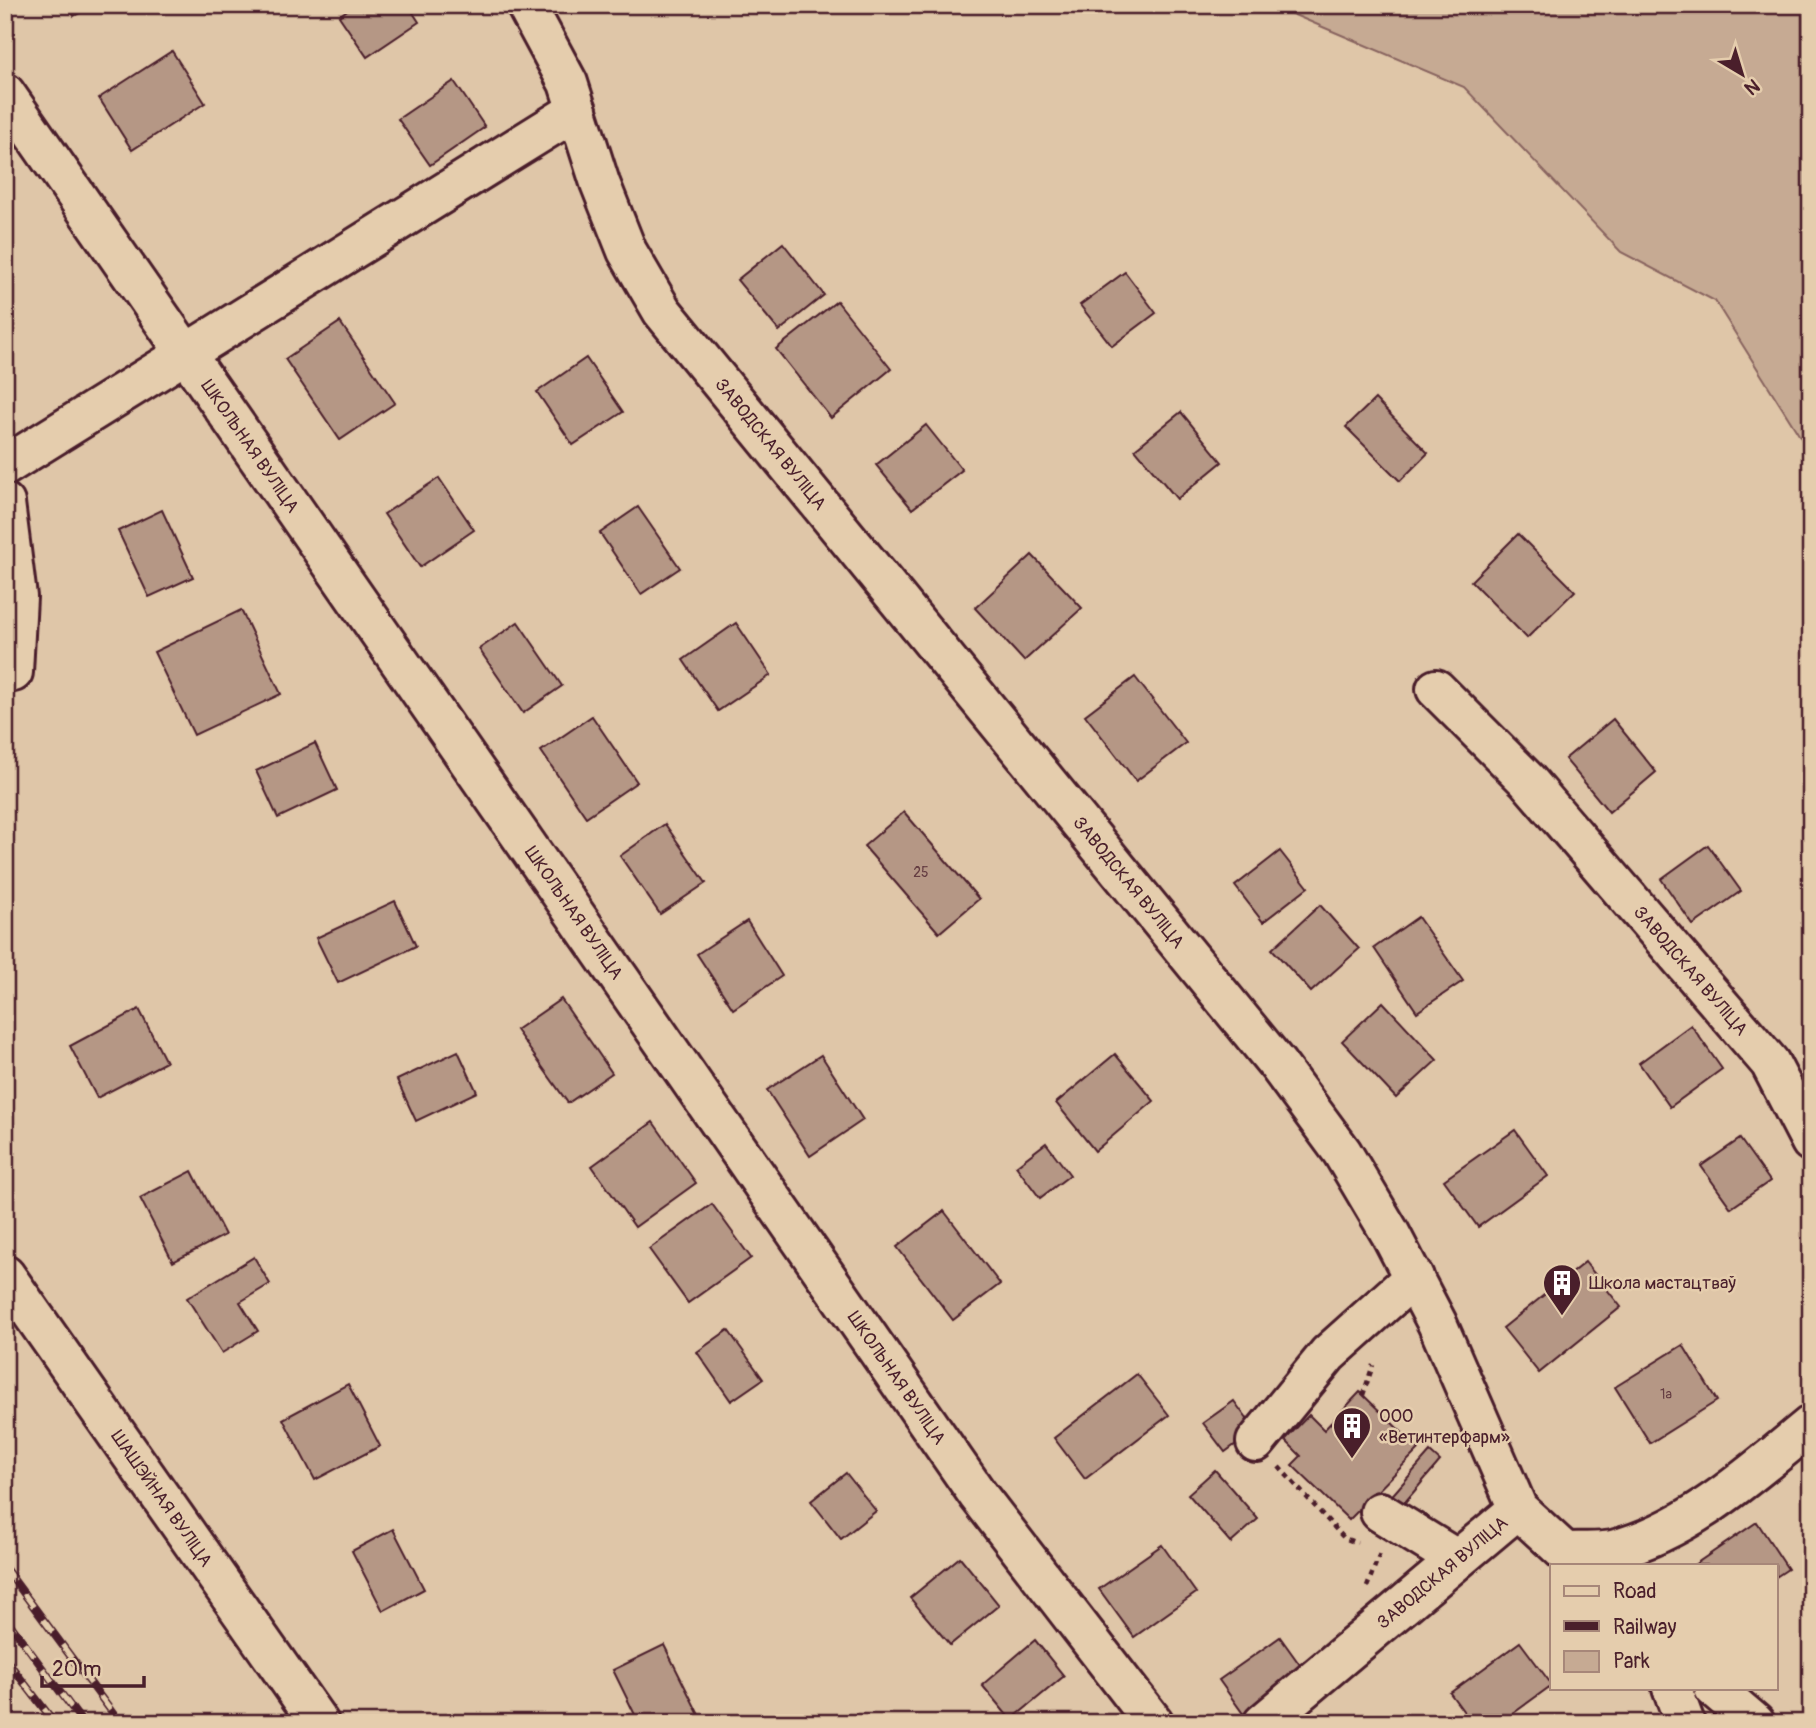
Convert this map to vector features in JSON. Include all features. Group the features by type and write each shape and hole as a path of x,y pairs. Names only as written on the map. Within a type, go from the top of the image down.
{"street":[{"name":"ЗАВОДСКАЯ ВУЛІЦА","path":"526,5 568,83 600,183 627,251 662,311 1278,1065 1342,1152 1390,1233 1437,1323 1518,1509 1263,1723"},
{"name":"ШКОЛЬНАЯ ВУЛІЦА","path":"5,93 978,1495 1154,1723"},
{"path":"5,466 577,110"},
{"path":"5,503 17,597 13,672 5,674"},
{"name":"ЗАВОДСКАЯ ВУЛІЦА","path":"1436,689 1527,780 1769,1063 1811,1142"},
{"name":"ШАШЭЙНАЯ ВУЛІЦА","path":"5,1275 319,1723"},
{"path":"1256,1442 1328,1354 1414,1277"},
{"path":"1518,1509 1572,1558 1611,1550 1659,1534 1704,1508 1811,1425"},
{"path":"1380,1512 1456,1559"},
{"path":"1673,1690 1685,1723"},
{"path":"1716,1690 1755,1723"}],"path":[{"path":"1256,1442 1344,1538 1381,1551 1367,1587 1374,1597"}],"green space":[{"path":"1271,5 1811,5 1811,454 1715,301 1621,252 1464,87"}],"building":[{"path":"68,5 95,5 74,16"},
{"path":"354,5 408,5 419,22 367,57 339,16"},
{"path":"172,51 205,103 132,150 99,98"},
{"path":"454,81 485,127 430,165 398,119"},
{"path":"783,243 824,295 779,331 737,280"},
{"path":"1125,272 1156,313 1112,346 1080,305"},
{"path":"837,301 891,369 831,418 776,349"},
{"path":"340,322 395,403 340,440 285,359"},
{"path":"586,358 623,412 573,445 537,392"},
{"path":"1375,399 1428,453 1400,481 1346,427"},
{"path":"1181,412 1222,462 1177,499 1135,449"},
{"path":"926,425 962,470 912,509 876,465"},
{"path":"439,478 474,530 420,567 384,514"},
{"path":"638,507 680,568 641,594 600,533"},
{"path":"162,510 193,577 149,597 118,531"},
{"path":"1518,534 1575,591 1527,638 1471,581"},
{"path":"1032,555 1082,608 1024,661 975,608"},
{"path":"241,610 281,694 194,735 154,652"},
{"path":"518,622 562,686 523,713 479,649"},
{"path":"736,623 771,675 718,711 683,660"},
{"path":"1135,677 1186,743 1136,781 1085,715"},
{"path":"592,716 637,782 586,817 541,751"},
{"path":"1613,719 1656,772 1609,812 1565,759"},
{"path":"315,743 337,790 278,818 256,771"},
{"path":"904,812 979,899 939,933 864,846"},
{"path":"665,824 706,883 660,914 620,856"},
{"path":"1708,845 1741,891 1693,925 1661,879"},
{"path":"1280,851 1308,887 1263,922 1235,886"},
{"path":"395,901 416,946 338,983 316,938"},
{"path":"1320,905 1359,949 1311,992 1272,949"},
{"path":"1418,917 1463,981 1417,1012 1374,948"},
{"path":"747,921 782,976 733,1009 697,954"},
{"path":"561,999 612,1073 568,1103 516,1030"},
{"path":"1383,1002 1437,1060 1396,1098 1342,1041"},
{"path":"139,1009 166,1062 97,1098 70,1046"},
{"path":"1691,1025 1722,1069 1670,1107 1639,1063"},
{"path":"458,1051 477,1092 416,1121 397,1080"},
{"path":"1115,1054 1154,1101 1095,1151 1056,1103"},
{"path":"821,1055 863,1120 810,1156 767,1090"},
{"path":"653,1122 696,1183 635,1227 592,1166"},
{"path":"1515,1130 1548,1176 1478,1227 1444,1180"},
{"path":"1740,1139 1770,1181 1731,1208 1701,1166"},
{"path":"1046,1143 1070,1175 1040,1198 1016,1166"},
{"path":"192,1171 225,1235 173,1262 140,1198"},
{"path":"712,1204 751,1258 688,1303 649,1249"},
{"path":"944,1211 1000,1284 953,1320 897,1247"},
{"path":"254,1257 270,1284 240,1302 258,1331 222,1353 187,1298"},
{"name":"Школа мастацтваў","path":"1585,1262 1621,1307 1539,1373 1503,1328"},
{"path":"728,1330 763,1379 731,1401 697,1352"},
{"path":"1683,1345 1717,1401 1650,1443 1615,1387"},
{"path":"1137,1374 1169,1415 1085,1479 1054,1438"},
{"path":"348,1384 380,1446 315,1480 283,1419"},
{"name":"ООО «Ветинтерфарм»","path":"1360,1392 1419,1449 1349,1520 1292,1465 1301,1456 1285,1440 1309,1415 1324,1430"},
{"path":"1234,1401 1255,1430 1225,1452 1203,1423"},
{"path":"1430,1452 1440,1461 1400,1508 1389,1499"},
{"path":"1215,1470 1258,1519 1231,1543 1188,1494"},
{"path":"846,1473 876,1511 841,1539 811,1501"},
{"path":"1757,1522 1788,1569 1778,1576 1778,1564 1695,1564"},
{"path":"393,1529 424,1589 383,1611 352,1551"},
{"path":"1162,1545 1196,1593 1134,1637 1099,1589"},
{"path":"960,1557 999,1605 950,1645 910,1598"},
{"path":"1280,1637 1305,1672 1244,1715 1219,1680"},
{"path":"1035,1640 1064,1676 1011,1720 982,1685"},
{"path":"1520,1642 1550,1682 1550,1686 1500,1723 1472,1723 1450,1693"},
{"path":"664,1645 703,1723 639,1723 613,1670"}],"railway":[{"path":"5,1568 120,1723"},
{"path":"5,1617 83,1723"},
{"path":"5,1658 55,1723"}],"place":[{"name":"Школа мастацтваў","path":"1562,1317"},
{"name":"ООО «Ветинтерфарм»","path":"1352,1460"}]}
